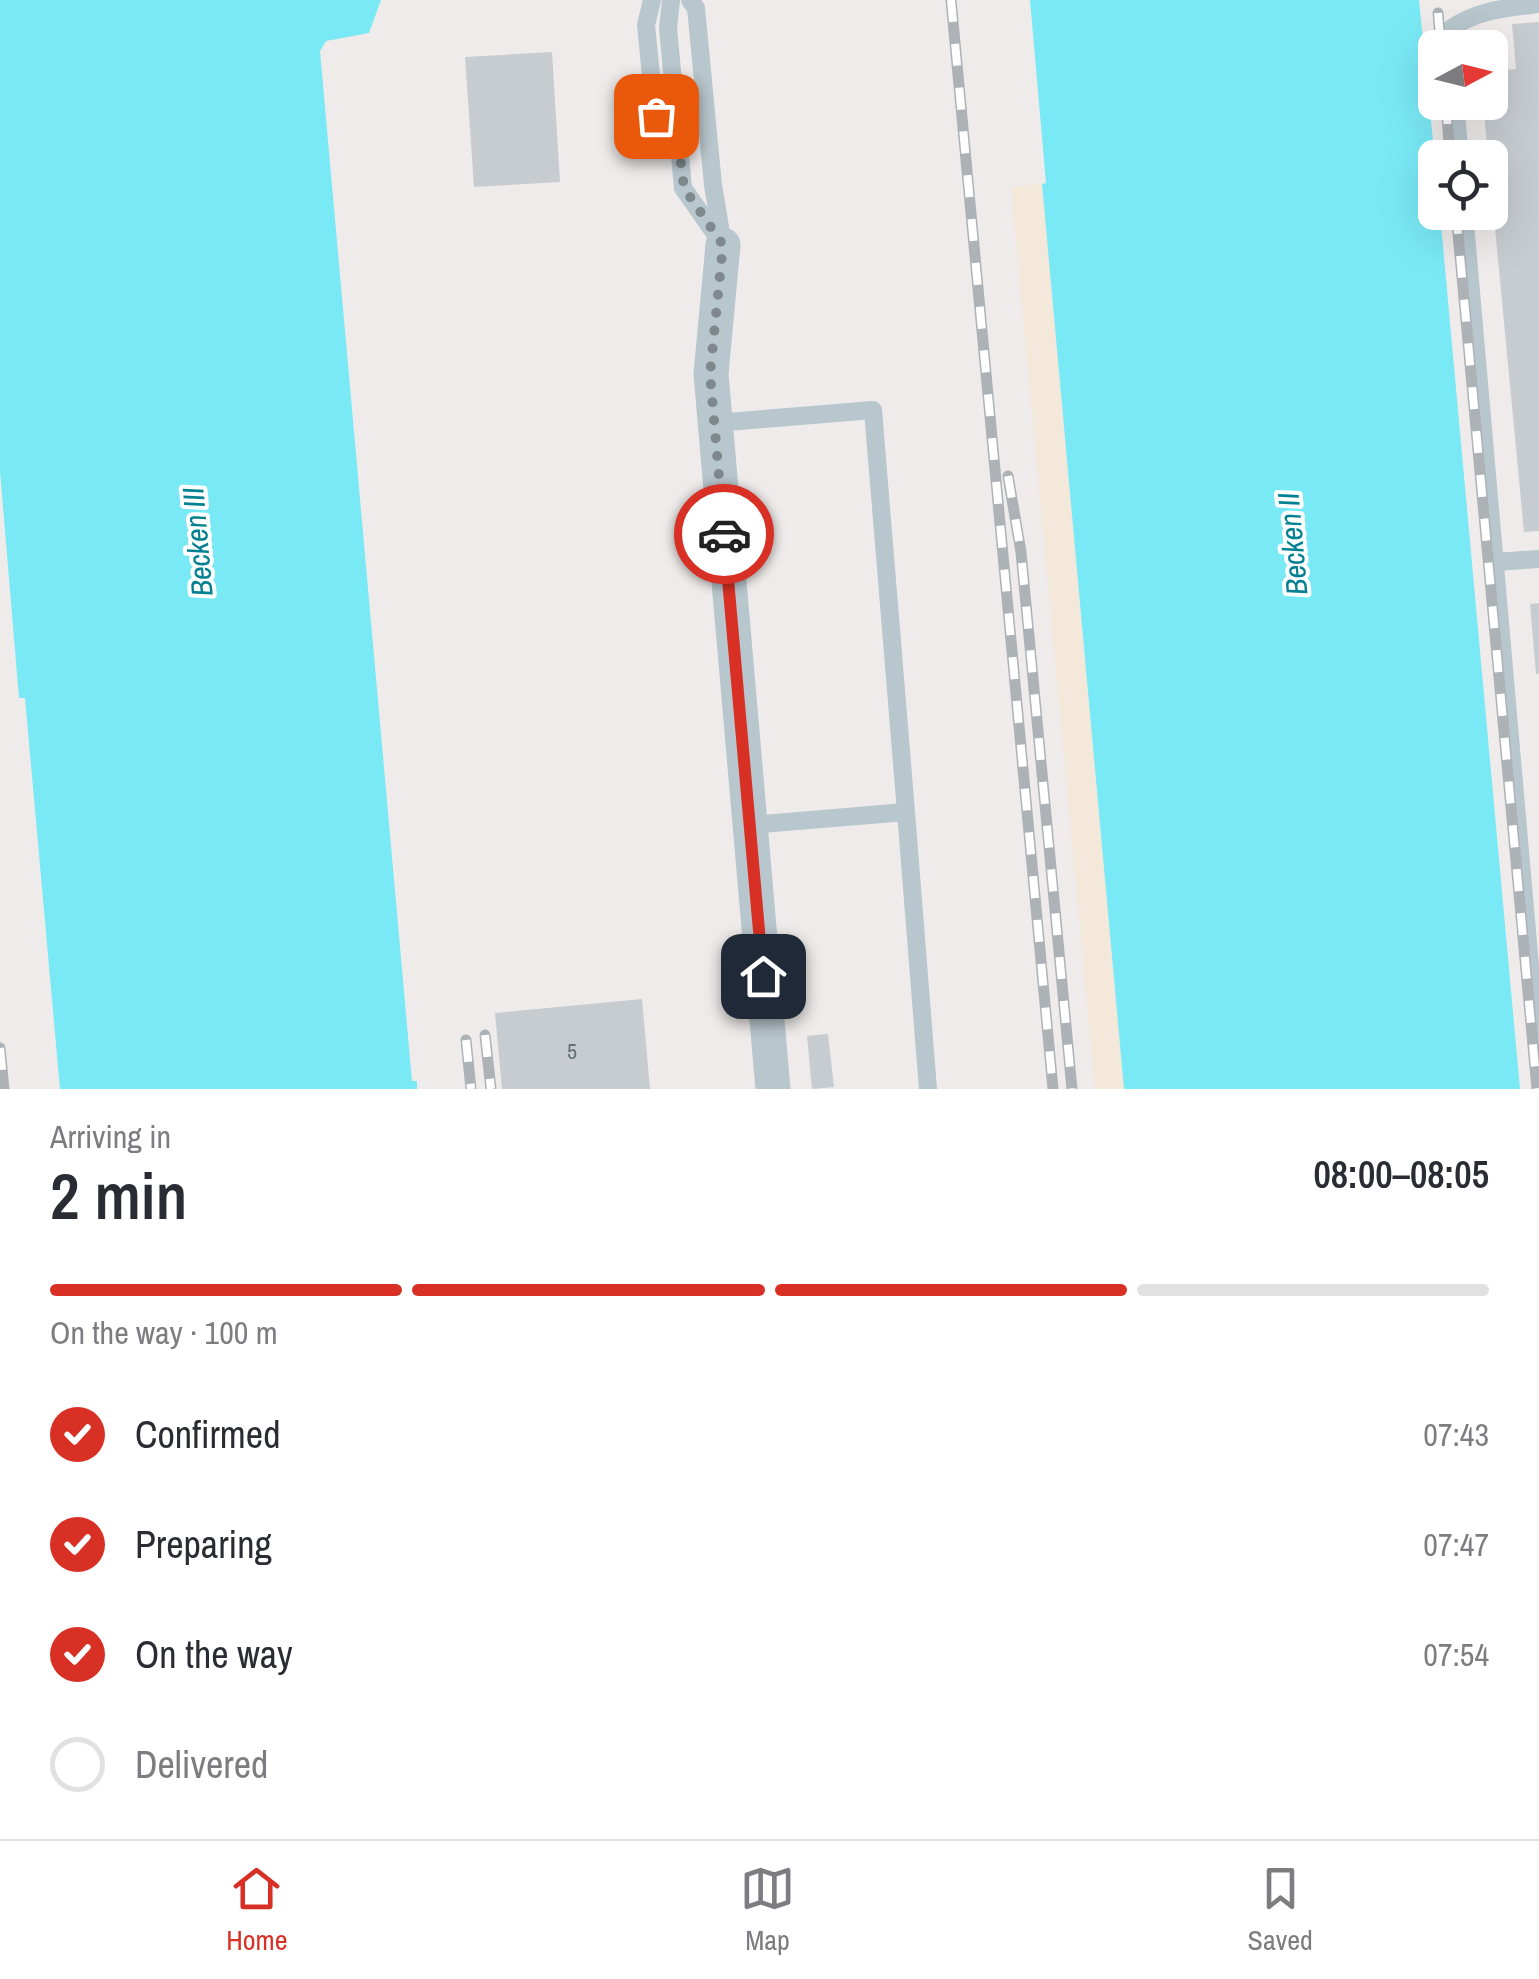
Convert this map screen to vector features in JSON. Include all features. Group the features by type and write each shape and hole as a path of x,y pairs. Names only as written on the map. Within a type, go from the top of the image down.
{"street":[{"path":"723,245 710,374 773,1089"}],"lane":[{"path":"652,0 646,26 656,116 680,156"},
{"path":"670,0 668,28 684,188 723,245"},
{"path":"690,0 696,8 723,245"},
{"path":"1449,30 1489,10 1539,4"},
{"path":"1466,230 1534,960 1539,1068"},
{"path":"714,422 873,410 928,1089"},
{"path":"1495,562 1539,559"},
{"path":"749,825 906,812"}],"sand":[{"path":"1042,184 1124,1089 1095,1089 1011,187"}],"water":[{"name":"Becken III","path":"0,0 381,0 369,33 326,41 320,51 412,1081 417,1081 417,1089 60,1089 25,698 19,698 0,471"},
{"name":"Becken II","path":"1030,0 1419,0 1422,30 1418,30 1418,120 1431,120 1433,140 1418,140 1418,230 1442,230 1520,1089 1124,1089 1042,184 1046,183"}],"building":[{"path":"1539,22 1539,531 1524,532 1495,230 1508,230 1508,140 1487,140 1485,120 1508,120 1508,70 1516,69 1512,24"},
{"path":"552,52 560,182 474,187 465,57"},
{"path":"694,79 699,124 687,125 683,80"},
{"path":"1539,603 1539,674 1536,674 1530,604"},
{"path":"642,999 650,1089 502,1089 495,1013"},
{"path":"828,1034 834,1087 812,1089 807,1036"}],"railway":[{"path":"951,0 1053,1089"},
{"path":"1438,13 1439,30"},
{"path":"1447,120 1449,140"},
{"path":"1458,230 1537,1089"},
{"path":"1008,476 1021,552 1072,1089"},
{"path":"485,1035 491,1089"},
{"path":"466,1040 471,1089"},
{"path":"0,1048 4,1089"}],"way so far":[{"path":"656,116 680,156 684,188 723,245 710,374 724,534"}],"route":[{"path":"724,534 763,976"}]}
